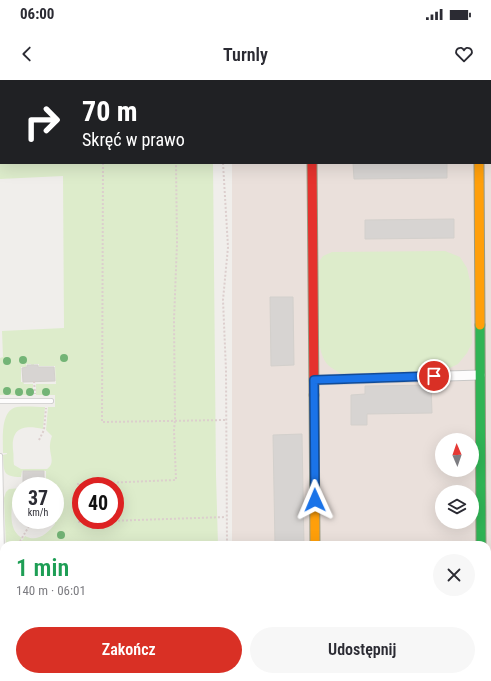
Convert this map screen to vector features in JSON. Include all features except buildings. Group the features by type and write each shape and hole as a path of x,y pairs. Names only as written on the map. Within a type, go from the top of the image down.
{"street":[{"path":"312,164 315,541"},
{"path":"478,164 481,541"},
{"path":"314,380 480,375"}],"lane":[{"path":"0,401 49,401"},
{"path":"0,456 1,541"}],"path":[{"path":"103,164 102,422 226,420"},
{"path":"124,482 176,480 174,430 174,320 177,243 176,164"},
{"path":"223,164 228,247 223,300 226,370 226,541"},
{"path":"34,382 35,401"},
{"path":"39,440 44,430 49,401"},
{"path":"124,520 226,517"},
{"path":"20,541 27,529"}],"shaded area":[{"path":"232,164 491,164 491,541 232,541"}],"green space":[{"path":"0,164 213,164 218,541 22,541 25,536 29,538 38,538 46,534 51,529 64,529 64,477 46,477 46,471 22,471 21,477 10,476 4,469 3,455 7,454 3,453 3,433 5,419 8,413 17,407 45,407 43,429 30,427 20,429 14,436 14,465 21,469 47,469 50,467 52,461 50,442 52,436 46,430 48,407 55,407 55,395 36,395 36,384 56,384 55,366 39,366 39,364 34,364 34,367 32,367 31,364 26,364 26,367 21,367 21,382 24,384 33,384 33,395 0,395 0,358 3,357 2,331 64,328 63,176 0,179"},
{"path":"445,251 460,257 467,268 470,281 472,343 467,353 458,364 442,372 341,374 328,365 323,357 320,346 317,317 318,263 323,256 332,252"},
{"path":"9,489 12,489 12,529 22,538 20,541 6,541 4,498"}],"traffic: fast":[{"path":"480,325 481,541"}],"traffic: slow":[{"path":"479,164 480,325"},
{"path":"314,395 315,541"}],"traffic: jam":[{"path":"312,164 314,395"}],"route":[{"path":"315,500 314,380 434,376"}]}
